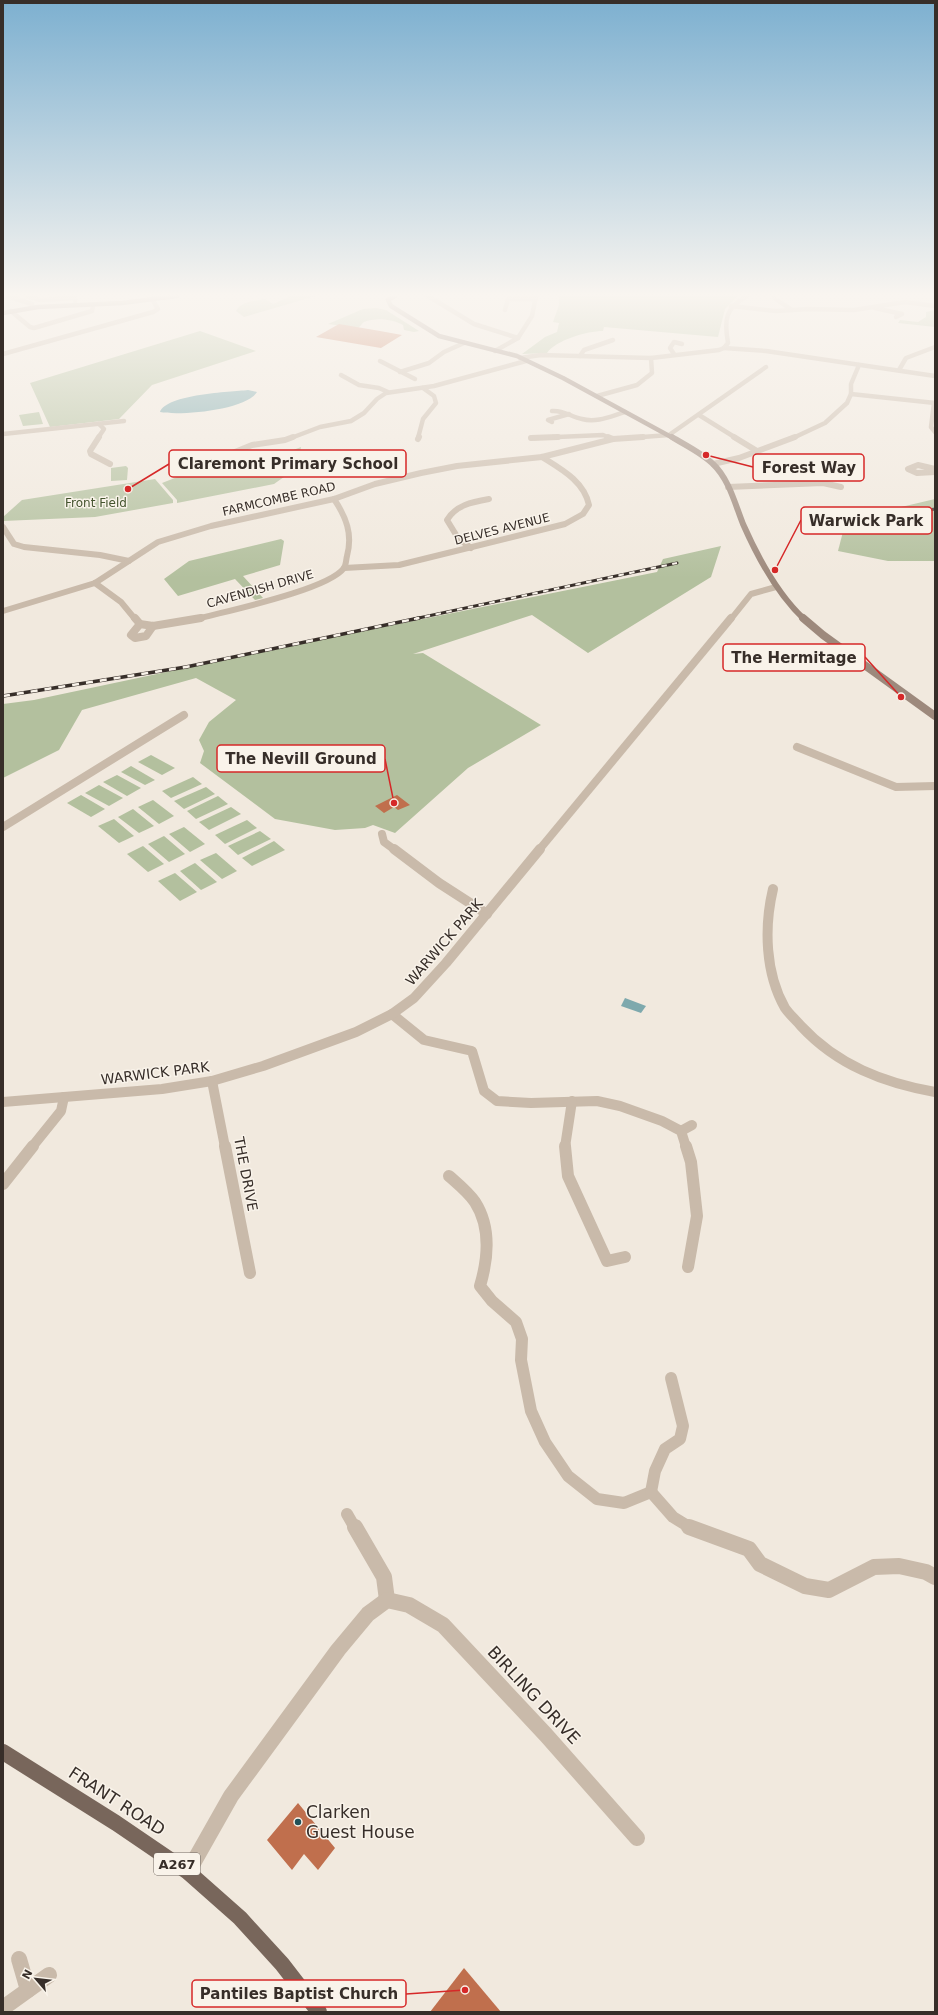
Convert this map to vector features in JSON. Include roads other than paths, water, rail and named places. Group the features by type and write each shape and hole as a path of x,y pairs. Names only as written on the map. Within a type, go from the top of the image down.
{"main road":[{"name":"FRANT ROAD","path":"3,1752 116,1823 188,1872 240,1918 282,1964 319,2012"}],"street":[{"path":"380,390 388,392 413,390"},
{"path":"410,439 421,439 423,419 436,403 434,396 425,390"},
{"path":"585,390 669,435 713,464 722,474 750,541 776,587 790,606 823,636 935,716"},
{"path":"597,396 616,390"},
{"path":"669,435 734,390"},
{"path":"713,464 739,458 782,443 825,422 847,403 851,390"},
{"path":"231,452 252,445 285,440 320,427 351,421 364,413 381,396 388,392"},
{"path":"851,394 934,403 931,427 935,432"},
{"path":"552,411 560,409 579,419 592,420 625,412"},
{"path":"552,422 548,420 569,414"},
{"path":"699,415 757,451"},
{"path":"3,434 124,421"},
{"path":"99,424 104,429 90,451 91,454 110,464"},
{"path":"531,438 604,435 613,439"},
{"name":"FARMCOMBE ROAD","path":"3,611 95,583 158,542 179,534 334,499 375,484 421,473 456,466 542,456 613,439 669,435"},
{"name":"DELVES AVENUE","path":"344,568 399,565 565,524 583,514 589,506 589,499 584,488 542,456"},
{"path":"935,468 918,465 908,468 911,472 935,472"},
{"path":"728,487 823,483 841,487"},
{"path":"334,499 342,511 349,528 350,546 344,568"},
{"path":"471,548 458,538 448,520 450,512 462,505 489,499"},
{"path":"3,527 14,544 24,547 100,555 129,561"},
{"name":"CAVENDISH DRIVE","path":"153,626 146,636 134,638 131,635 140,624 153,626 196,619 303,591 328,580 344,568"},
{"path":"95,583 121,602 140,624"},
{"name":"WARWICK PARK","path":"3,1102 136,1093 212,1081 263,1066 356,1032 392,1014 414,998 487,914 751,594 776,587"},
{"path":"3,827 184,715"},
{"path":"797,747 896,787 907,788 935,786"},
{"path":"382,834 384,842 399,854 487,914"},
{"path":"773,889 766,926 774,976 783,1005 809,1036 840,1060 878,1077 907,1087 935,1092"},
{"path":"392,1014 419,1037 429,1042 463,1046 472,1050 484,1091 497,1101 531,1103 597,1101 620,1106 681,1131 691,1162 697,1216 688,1267"},
{"name":"THE DRIVE","path":"212,1081 250,1273"},
{"path":"3,1184 61,1111 64,1097"},
{"path":"572,1101 565,1143 568,1176 607,1261 625,1257"},
{"path":"681,1131 692,1125"},
{"path":"449,1176 476,1205 486,1229 486,1268 480,1286 492,1301 516,1322 522,1339 521,1360 531,1411 545,1442 568,1476 597,1499 624,1503 651,1492"},
{"path":"651,1492 655,1471 665,1449 680,1439 683,1426 671,1378"},
{"path":"651,1492 673,1517 694,1530 749,1549 760,1564 805,1586 830,1590 874,1567 899,1566 926,1572 935,1577"},
{"path":"188,1872 231,1796 338,1650 368,1614 387,1600 384,1576 347,1514"},
{"name":"BIRLING DRIVE","path":"387,1600 409,1605 443,1625 546,1735 637,1838"},
{"path":"19,1959 28,1990"},
{"path":"3,2008 49,1975"}],"water":[{"path":"248,390 257,392 250,398 240,403 227,407 197,412 160,412 165,406 174,401 214,393"},
{"path":"625,998 646,1006 641,1013 621,1006"}],"railway":[{"path":"924,511 935,509"},
{"path":"414,619 677,563"},
{"path":"3,696 186,667 419,618"}],"place":[{"name":"Forest Way","path":"706,455"},
{"name":"Claremont Primary School","path":"128,489"},
{"name":"Warwick Park","path":"775,570"},
{"name":"The Hermitage","path":"901,697"},
{"name":"The Nevill Ground","path":"394,803"},
{"name":"Clarken Guest House","path":"298,1822"},
{"name":"Pantiles Baptist Church","path":"465,1990"}],"park label":[{"name":"Front Field","path":"96,503"}]}
